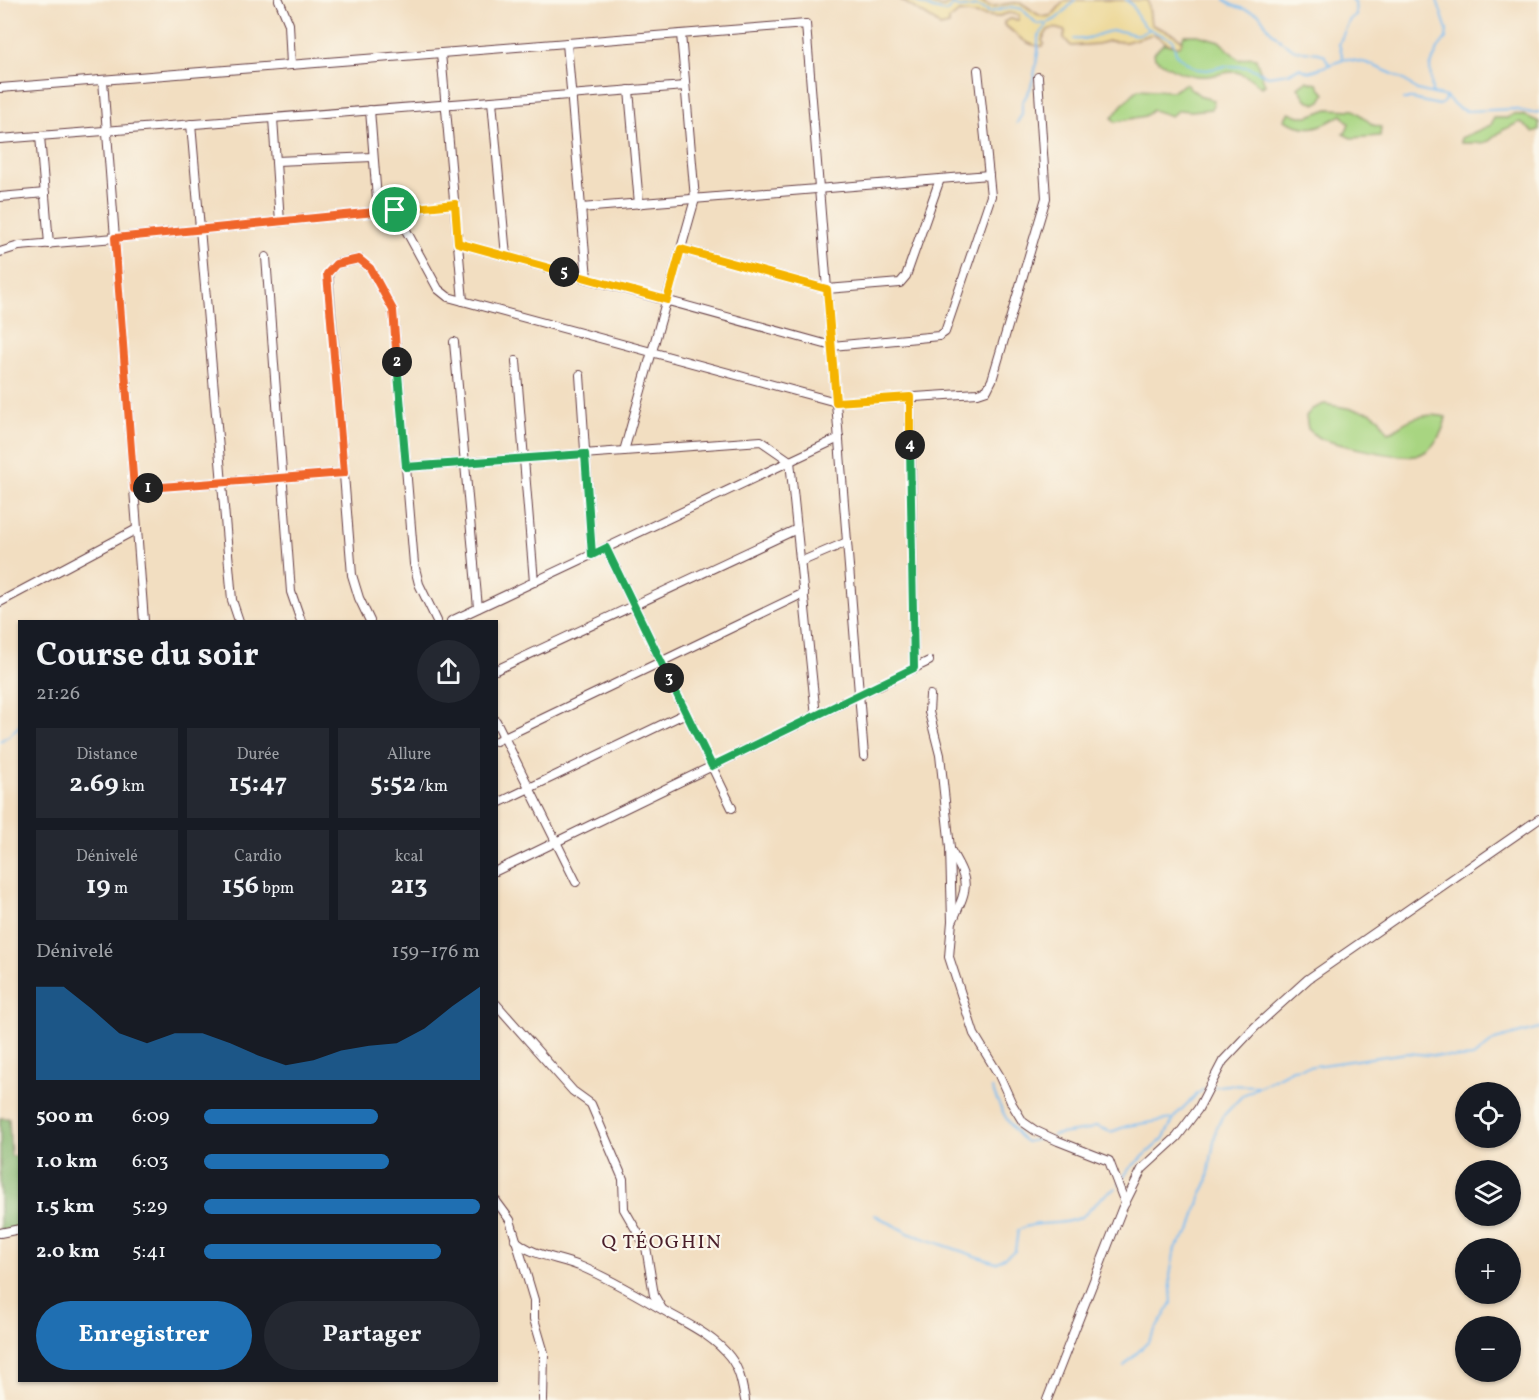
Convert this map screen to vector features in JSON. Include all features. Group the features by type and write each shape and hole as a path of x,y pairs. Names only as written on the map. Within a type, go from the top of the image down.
{"street":[{"path":"279,0 289,24 291,65"},
{"path":"0,88 806,24 864,756"},
{"path":"624,451 695,199 681,34"},
{"path":"567,43 587,279"},
{"path":"441,53 463,301"},
{"path":"458,243 832,346 939,336 945,332 991,196 978,70"},
{"path":"395,210 438,289 448,297 836,402 978,393 987,390 993,380 1046,198 1038,77"},
{"path":"103,80 144,620"},
{"path":"0,139 686,86"},
{"path":"629,90 639,204"},
{"path":"492,101 506,256"},
{"path":"370,110 378,212"},
{"path":"273,118 280,222"},
{"path":"191,124 232,600 239,620"},
{"path":"40,136 49,244"},
{"path":"276,161 373,157"},
{"path":"581,208 988,176"},
{"path":"681,249 827,289 900,283 906,276 940,179"},
{"path":"0,197 45,194"},
{"path":"0,252 19,246 455,204"},
{"path":"266,257 291,592 301,620"},
{"path":"370,620 359,598 352,575 327,274 336,264 359,259 370,268 393,310 414,564 419,584 436,620"},
{"path":"454,342 478,608"},
{"path":"516,360 534,582"},
{"path":"580,375 592,555"},
{"path":"910,397 914,668"},
{"path":"453,620 839,438"},
{"path":"406,467 762,441 790,461 816,716"},
{"path":"134,489 344,473"},
{"path":"0,602 137,529"},
{"path":"498,669 797,529"},
{"path":"801,562 847,542"},
{"path":"606,548 732,808"},
{"path":"576,882 530,788 500,739 804,593"},
{"path":"498,870 929,661"},
{"path":"930,695 929,712 940,755 950,848 952,921 949,957 974,1034 999,1075 1023,1122 1036,1131 1109,1161 1125,1203"},
{"path":"498,803 686,713"},
{"path":"1047,1400 1125,1203 1142,1169 1177,1137 1198,1109 1222,1061 1255,1027 1308,979 1539,819"},
{"path":"950,848 962,870 966,890 952,921"},
{"path":"498,1006 573,1091 591,1104 623,1179 624,1209 646,1247 654,1295 662,1309"},
{"path":"500,1209 510,1220 534,1300 535,1326 544,1353 543,1400"},
{"path":"0,1233 18,1229"},
{"path":"515,1239 530,1251 581,1267 662,1309 714,1340 741,1375 745,1400"}],"green space":[{"path":"1184,35 1198,35 1219,41 1239,60 1250,57 1256,59 1265,85 1261,87 1253,80 1236,72 1208,76 1186,74 1155,58 1154,53 1164,43 1172,46 1180,45"},
{"path":"1306,81 1317,84 1325,94 1321,101 1315,104 1306,99 1298,87"},
{"path":"1185,84 1202,97 1214,100 1212,109 1178,110 1171,116 1153,110 1145,116 1115,122 1112,118 1138,89 1173,91"},
{"path":"1328,109 1354,110 1373,125 1381,127 1380,136 1351,138 1343,134 1349,123 1342,115 1320,126 1307,128 1284,120 1289,112 1299,116 1309,116"},
{"path":"1514,114 1539,122 1539,130 1533,132 1520,122 1503,130 1489,141 1461,143 1461,138 1491,125 1494,118 1507,118"},
{"path":"1324,404 1370,412 1379,418 1388,432 1417,417 1434,415 1446,417 1440,435 1427,450 1415,456 1396,455 1352,447 1318,437 1308,429 1306,416 1312,409"},
{"path":"0,1118 9,1118 11,1156 18,1156 18,1229 0,1233"}],"sand":[{"path":"901,0 928,0 934,5 943,7 971,0 981,0 990,6 1020,3 1041,16 1049,16 1065,0 1148,0 1151,24 1175,35 1182,41 1180,46 1172,45 1154,34 1126,42 1108,41 1071,46 1064,38 1065,31 1054,28 1048,30 1042,40 1044,44 1042,46 1026,42 1004,25 1004,22 1010,19 1018,20 1019,15 1009,13 996,17 959,12 949,20 949,25 940,27 936,22"}],"waterway":[{"path":"913,0 946,12 953,5 962,8 977,6 990,12 1012,7 1022,9 1037,24 1054,20 1075,0"},
{"path":"1126,0 1132,5 1139,20 1145,26 1172,39 1177,56 1196,69 1207,70 1226,66 1248,67 1268,76 1289,73 1299,68 1309,72 1346,59 1367,63 1393,74 1417,90 1446,97 1458,108 1466,111 1514,109 1531,113 1539,112"},
{"path":"1225,0 1232,5 1259,14 1281,41 1295,50 1324,55 1329,64"},
{"path":"1343,58 1339,44 1350,19 1356,15 1355,2 1351,0"},
{"path":"1432,92 1430,67 1446,38 1447,30 1437,0"},
{"path":"1017,123 1022,114 1022,103 1034,76 1038,37 1047,25"},
{"path":"1074,39 1085,39 1112,31 1139,34 1150,29"},
{"path":"1403,99 1439,105 1446,97"},
{"path":"0,741 18,727"},
{"path":"1124,1366 1148,1342 1172,1303 1170,1276 1175,1248 1190,1231 1207,1183 1216,1130 1222,1117 1243,1095 1293,1069 1407,1053 1473,1057 1495,1040 1539,1028"},
{"path":"1213,1087 1258,1086"},
{"path":"992,1089 1006,1118 1020,1137 1026,1142 1042,1138"},
{"path":"1119,1184 1129,1169 1163,1139 1176,1115 1204,1089"},
{"path":"1053,1135 1088,1130 1096,1126 1111,1132 1127,1126 1172,1119"},
{"path":"875,1215 908,1233 996,1263 1015,1251 1018,1230 1032,1225 1079,1218 1116,1188"}],"district":[{"name":"Q TÉOGHIN","path":"662,1241"}],"route":[{"path":"455,204 458,243 667,300 681,249 827,289 836,402 910,397 914,668 712,766 606,548 592,555 585,454 406,467 393,310 370,268 359,259 336,264 327,274 344,473 134,489 115,238 395,210 455,204"}]}
